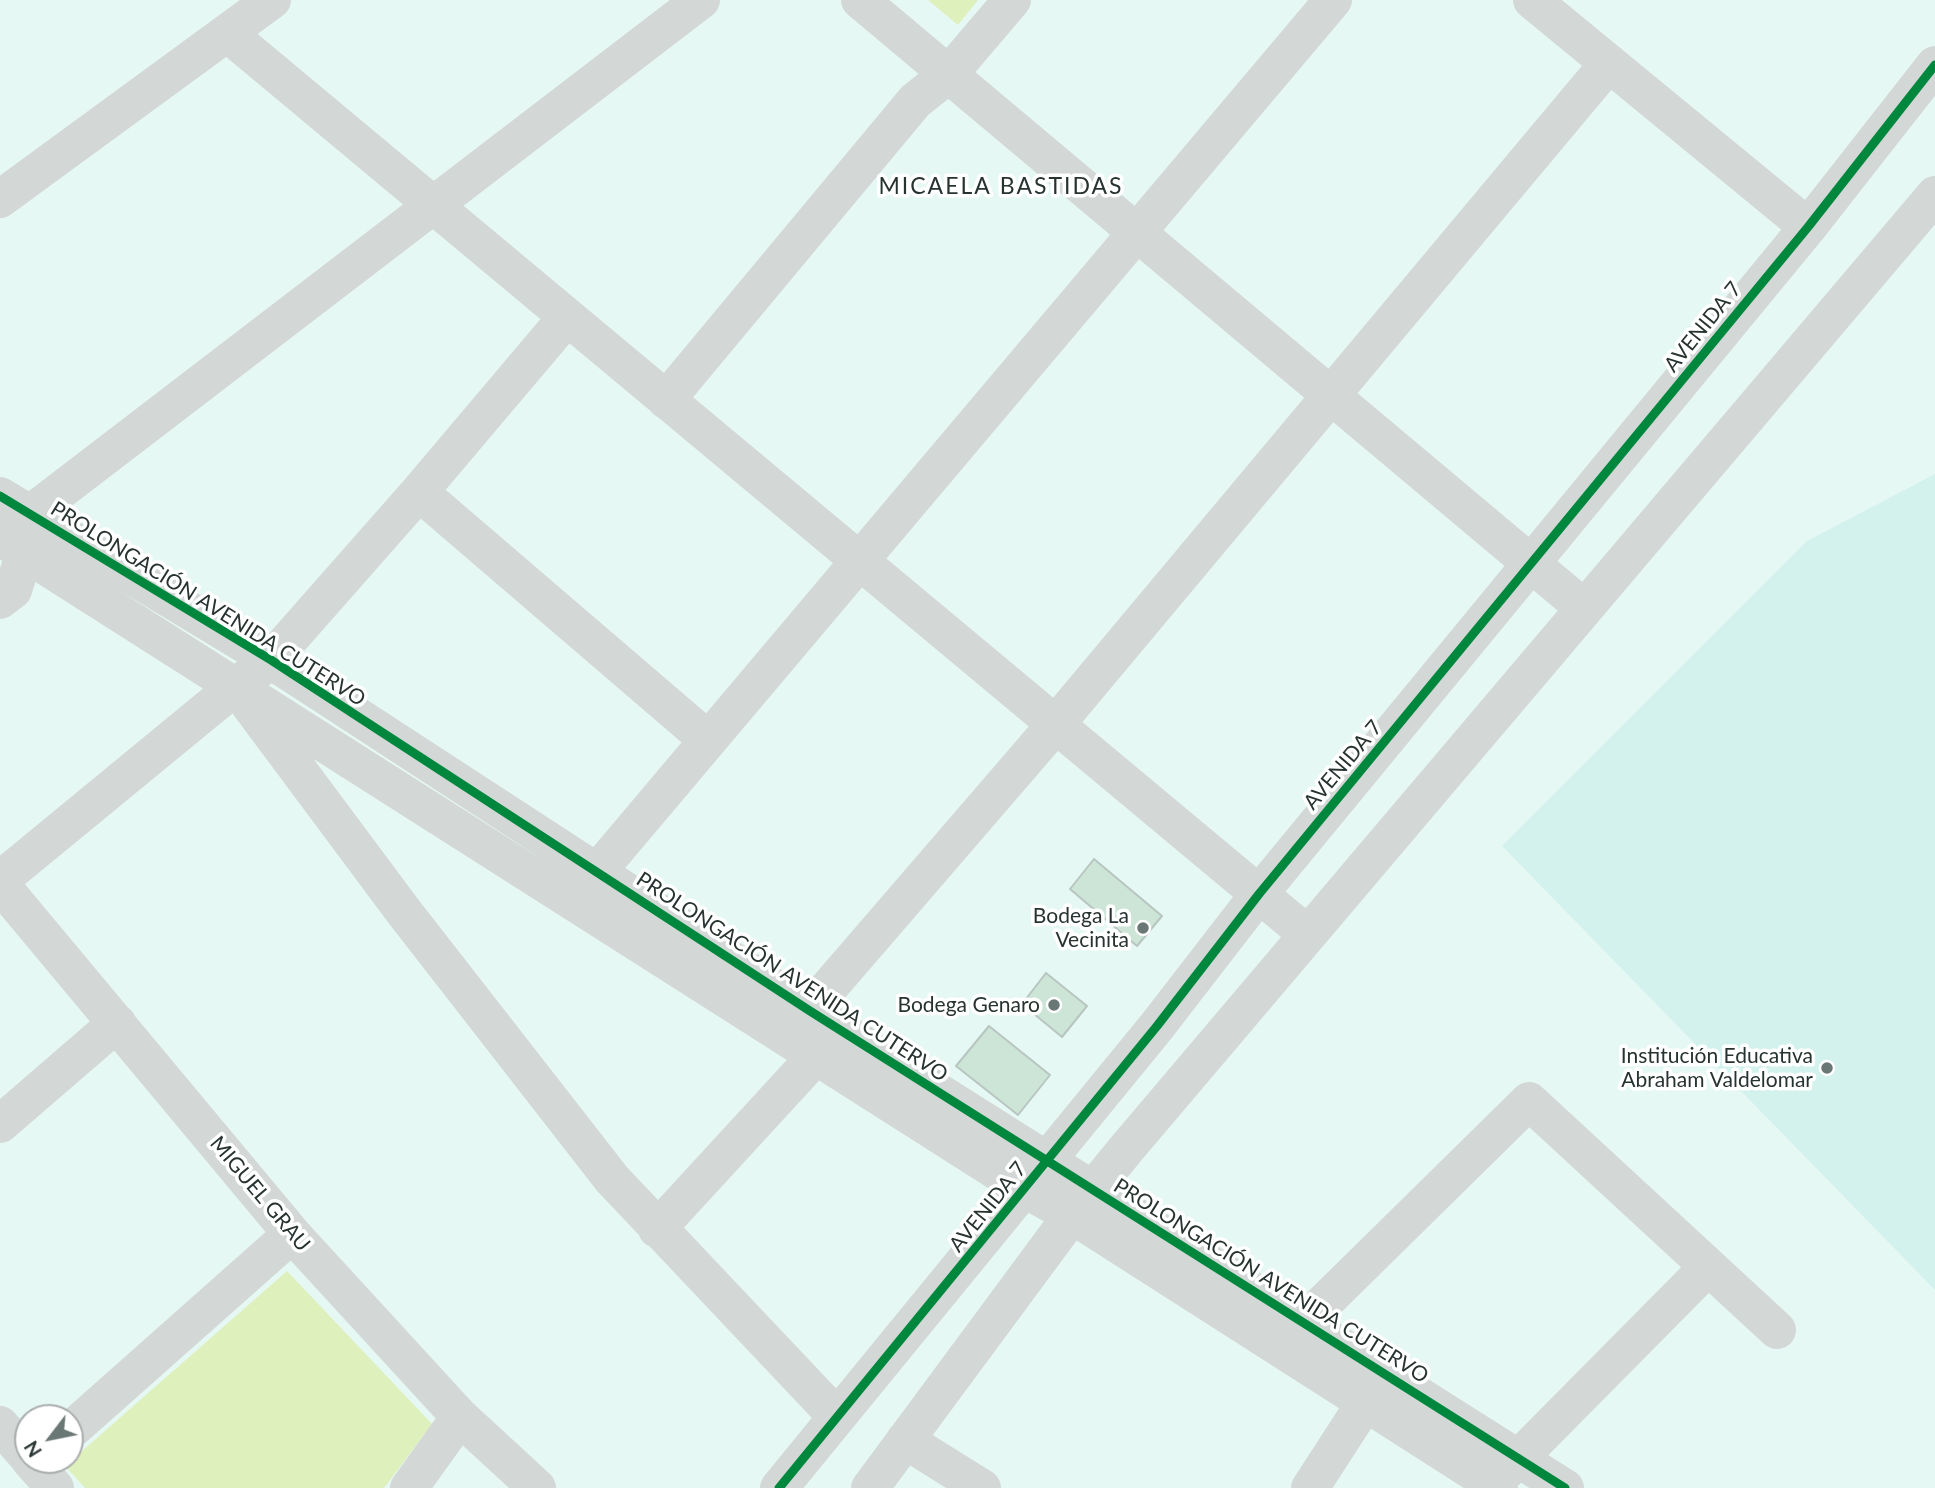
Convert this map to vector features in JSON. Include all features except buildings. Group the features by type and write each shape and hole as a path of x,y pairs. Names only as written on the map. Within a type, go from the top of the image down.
{"street":[{"path":"0,199 272,0"},
{"path":"0,600 13,590 14,525 701,0"},
{"path":"860,0 1584,608"},
{"path":"666,400 915,101 949,74 1013,0"},
{"path":"573,901 1333,0"},
{"path":"1532,0 1808,227"},
{"path":"227,33 1307,934"},
{"path":"657,1229 804,1034 1056,724 1609,63"},
{"name":"AVENIDA 7","path":"779,1488 1037,1175 1259,894 1808,227 1928,87"},
{"path":"870,1488 1083,1202 1935,195"},
{"path":"0,882 271,660 419,492 567,317"},
{"path":"419,492 708,740"},
{"name":"PROLONGACIÓN AVENIDA CUTERVO","path":"14,525 271,660 597,872 804,1034"},
{"name":"PROLONGACIÓN AVENIDA CUTERVO","path":"14,525 236,686 573,901 804,1034 1083,1202 1504,1477"},
{"path":"236,686 413,923 612,1179 837,1417"},
{"name":"MIGUEL GRAU","path":"0,882 292,1234 460,1417 537,1488"},
{"path":"0,1124 117,1023"},
{"path":"1291,1336 1529,1101 1777,1330"},
{"path":"84,1419 292,1234"},
{"path":"1504,1477 1708,1267"},
{"name":"PROLONGACIÓN AVENIDA CUTERVO","path":"1291,1336 1365,1403 1504,1477 1565,1488"},
{"path":"1310,1488 1365,1403"},
{"path":"409,1488 460,1417"},
{"path":"0,1425 14,1441"},
{"path":"905,1440 982,1488"}],"shaded area":[{"name":"Institución Educativa Abraham Valdelomar","path":"1935,474 1935,1290 1502,846 1807,541"}],"green space":[{"path":"928,0 978,0 958,25"},
{"path":"287,1271 432,1424 384,1488 85,1488 72,1474 84,1474 84,1449"}],"cycle path":[{"path":"779,1488 1157,1026 1259,894 1808,227 1935,65"},
{"path":"0,496 271,660 810,1011 1565,1488"}],"place":[{"name":"Bodega La Vecinita","path":"1143,928"},
{"name":"Bodega Genaro","path":"1054,1005"},
{"name":"Institución Educativa Abraham Valdelomar","path":"1827,1068"}],"district":[{"name":"MICAELA BASTIDAS","path":"1001,187"}]}
